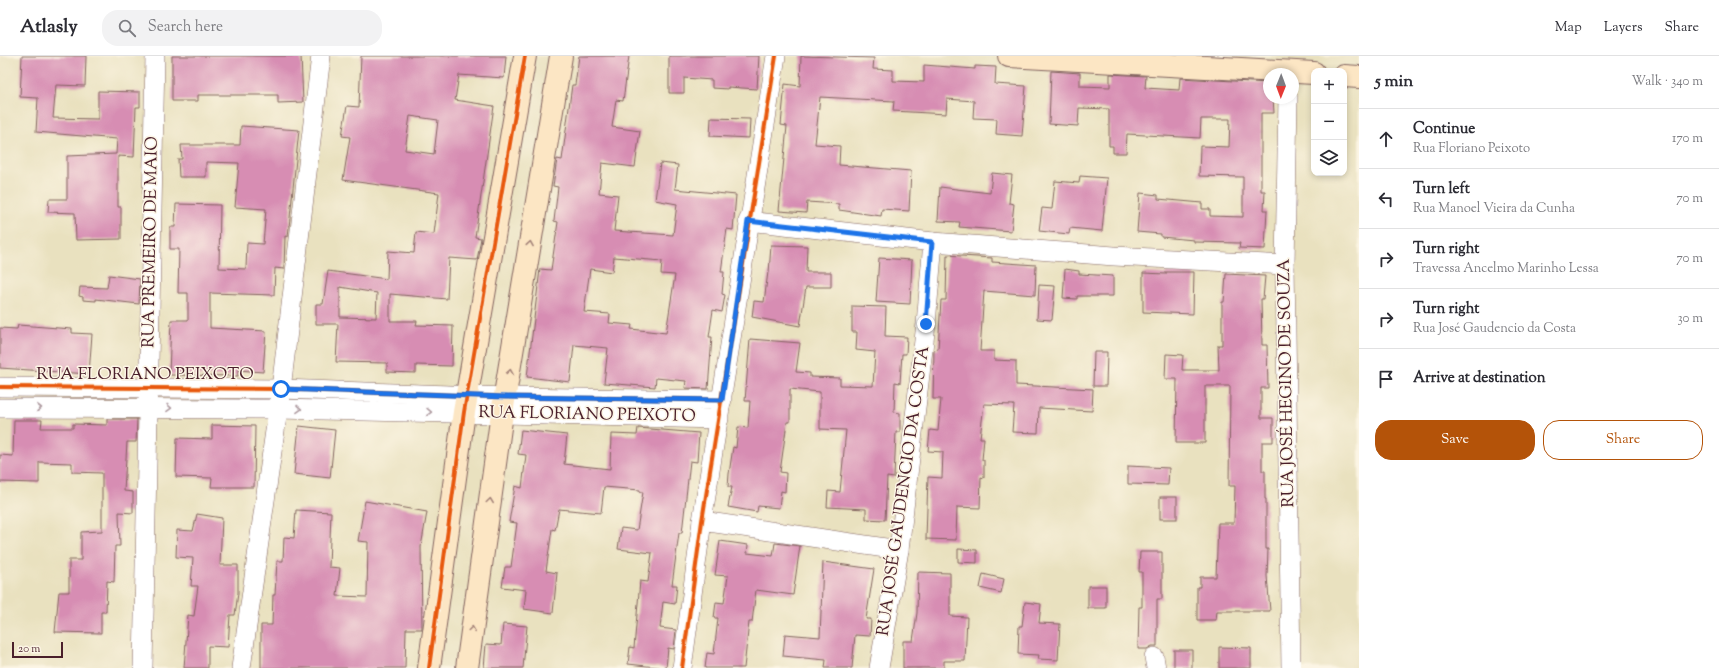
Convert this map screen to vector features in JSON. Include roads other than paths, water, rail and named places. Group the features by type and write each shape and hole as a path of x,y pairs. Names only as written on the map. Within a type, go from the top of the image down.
{"street":[{"name":"RUA PREMEIRO DE MAIO","path":"143,668 155,56"},
{"path":"241,668 281,389 321,56"},
{"path":"429,668 465,404 525,56"},
{"path":"467,668 504,405 561,56"},
{"path":"682,668 702,521 722,400 748,221 776,56"},
{"path":"1010,56 1263,71"},
{"path":"1299,72 1311,73"},
{"path":"1347,76 1359,77"},
{"name":"RUA JOSÉ HEGINO DE SOUZA","path":"1288,104 1285,265 1291,668"},
{"path":"748,221 932,242 1114,256 1285,265"},
{"name":"RUA JOSÉ GAUDENCIO DA COSTA","path":"879,668 899,550 926,324 932,242"},
{"name":"RUA FLORIANO PEIXOTO","path":"0,387 281,389 465,404"},
{"name":"RUA FLORIANO PEIXOTO","path":"504,405 722,400"},
{"name":"RUA FLORIANO PEIXOTO","path":"0,408 278,409 465,404 504,405 719,419"},
{"path":"702,521 899,550"}]}
